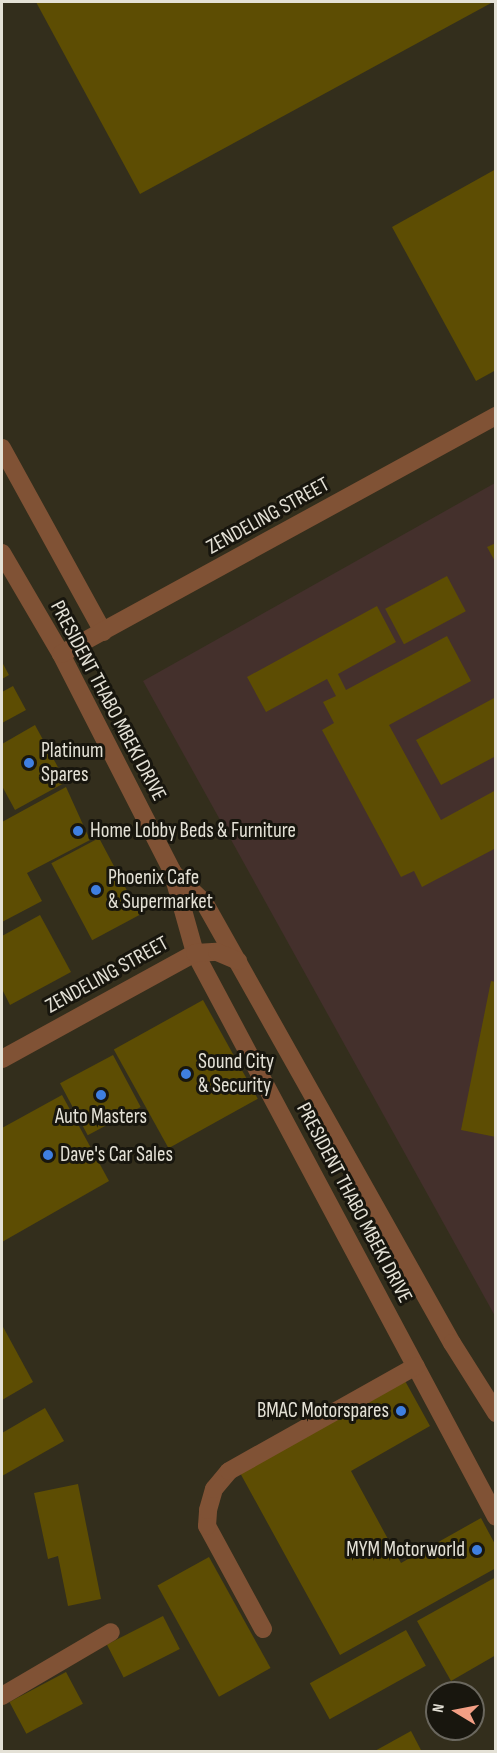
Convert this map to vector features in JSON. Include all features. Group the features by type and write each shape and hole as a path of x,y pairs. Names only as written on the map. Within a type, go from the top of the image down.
{"street":[{"name":"ZENDELING STREET","path":"61,654 495,417"},
{"path":"2,448 103,632"},
{"name":"PRESIDENT THABO MBEKI DRIVE","path":"2,554 61,654 172,871 197,957 495,1517"},
{"name":"PRESIDENT THABO MBEKI DRIVE","path":"172,871 204,902 452,1343 495,1413"},
{"name":"ZENDELING STREET","path":"2,1059 197,957 217,952 238,962"},
{"path":"2,1072 197,957"},
{"path":"263,1629 207,1526 208,1510 214,1489 230,1471 416,1366"},
{"path":"2,1696 111,1632"}],"shaded area":[{"path":"495,483 495,1316 143,681"}],"building":[{"path":"36,2 493,2 140,194"},
{"path":"496,169 496,370 476,381 392,227"},
{"path":"496,543 496,563 487,547"},
{"path":"447,576 466,611 404,644 385,609"},
{"path":"377,606 396,642 338,674 346,690 447,636 471,681 389,725 441,820 496,790 496,848 422,887 414,871 401,877 322,730 334,723 323,702 336,696 327,679 266,712 247,677"},
{"path":"2,662 9,675 2,679"},
{"path":"13,686 26,710 2,723 2,692"},
{"path":"496,697 496,756 441,785 416,740"},
{"name":"Platinum Spares","path":"35,725 66,782 15,810 2,786 2,744"},
{"path":"66,787 90,840 27,873 42,901 2,922 2,822"},
{"name":"Phoenix Cafe & Supermarket","path":"99,838 140,915 92,940 51,863"},
{"path":"40,915 71,972 10,1005 2,989 2,936"},
{"path":"491,981 496,982 496,1137 461,1130"},
{"name":"Sound City & Security","path":"203,1000 258,1099 169,1148 114,1049"},
{"name":"Auto Masters","path":"113,1055 141,1107 88,1135 60,1083"},
{"name":"Dave's Car Sales","path":"62,1095 109,1181 2,1242 2,1128"},
{"path":"2,1325 33,1382 2,1400"},
{"path":"404,1379 430,1426 351,1471 401,1563 481,1518 496,1546 496,1568 340,1655 239,1471"},
{"path":"45,1408 64,1441 2,1476 2,1433"},
{"path":"78,1484 101,1599 68,1606 58,1556 48,1559 34,1493"},
{"path":"209,1557 271,1668 219,1697 157,1586"},
{"path":"496,1577 496,1655 451,1681 417,1621"},
{"path":"163,1616 180,1649 124,1678 107,1645"},
{"path":"406,1630 426,1666 330,1719 310,1683"},
{"path":"66,1672 83,1704 26,1734 9,1702"},
{"path":"411,1731 422,1752 373,1752"}],"place":[{"name":"Platinum Spares","path":"29,763"},
{"name":"Home Lobby Beds & Furniture","path":"78,831"},
{"name":"Phoenix Cafe & Supermarket","path":"96,890"},
{"name":"Sound City & Security","path":"186,1074"},
{"name":"Auto Masters","path":"101,1095"},
{"name":"Dave's Car Sales","path":"48,1155"},
{"name":"BMAC Motorspares","path":"401,1411"},
{"name":"MYM Motorworld","path":"477,1550"}]}
